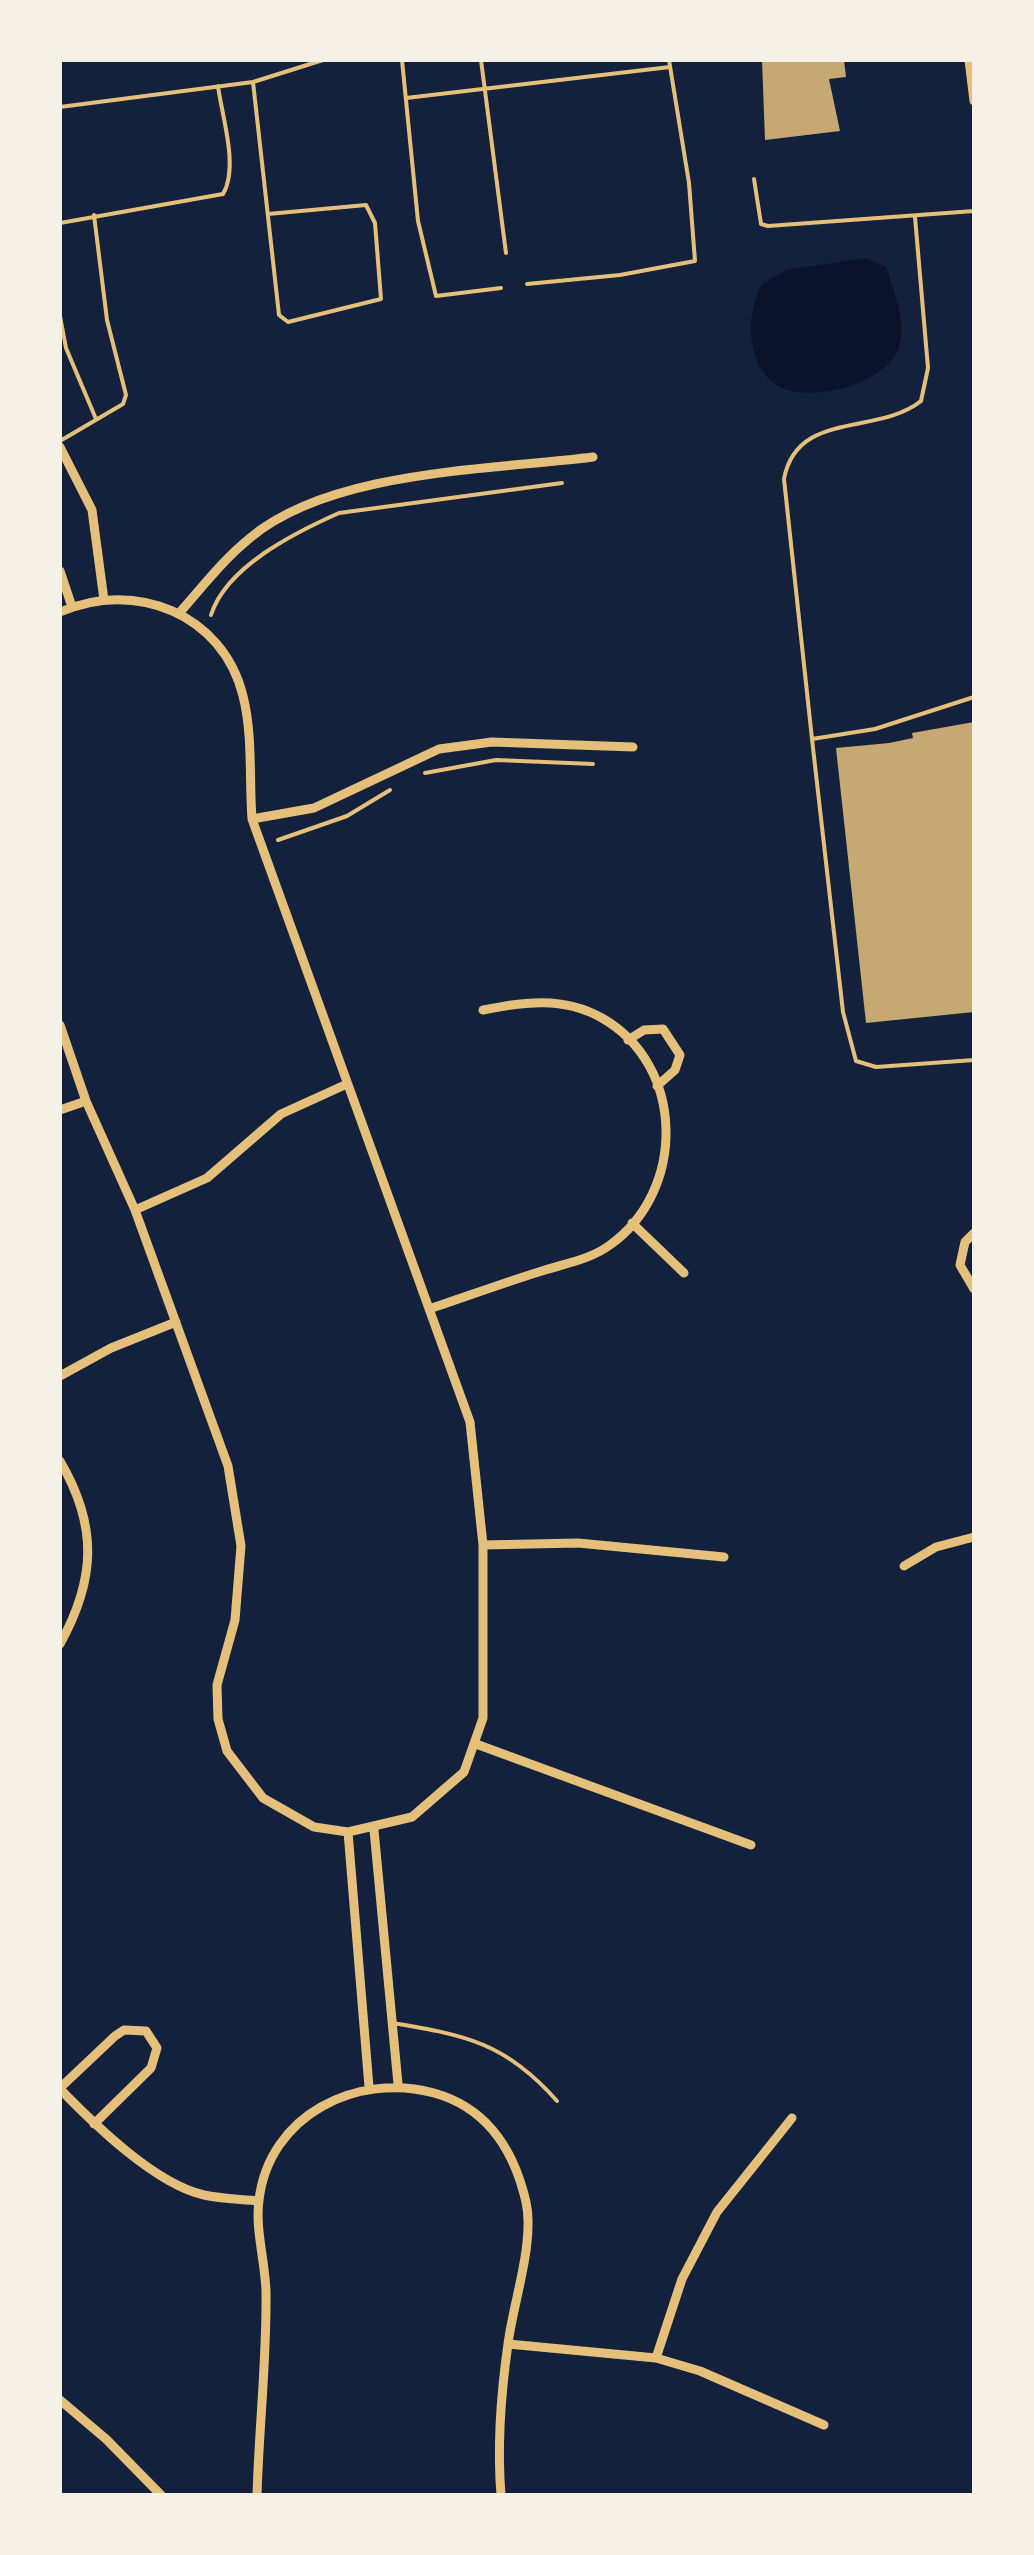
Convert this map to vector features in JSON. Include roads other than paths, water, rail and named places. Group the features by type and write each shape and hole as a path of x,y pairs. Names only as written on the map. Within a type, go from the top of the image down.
{"street":[{"path":"969,60 974,101"},
{"path":"60,444 92,510 104,600"},
{"path":"181,611 252,536 321,502 377,484 593,457"},
{"path":"60,572 72,607"},
{"path":"60,612 104,600 152,602 181,611 228,658 242,693 248,725 252,819 470,1422 483,1545 485,1692 476,1744 464,1772 412,1817 374,1830 348,1832 314,1827 283,1813 243,1776 227,1750 218,1720 217,1684 240,1583 238,1511 228,1466 136,1210 86,1101 60,1025"},
{"path":"252,819 314,808 439,749 492,742 633,747"},
{"path":"429,1309 583,1259 610,1246 651,1200 667,1155 668,1126 656,1086 628,1040 602,1018 572,1006 531,1000 482,1010"},
{"path":"628,1040 644,1030 663,1029 674,1040 680,1055 675,1070 656,1086"},
{"path":"136,1210 207,1178 281,1114 347,1084"},
{"path":"60,1110 86,1101"},
{"path":"632,1223 684,1273"},
{"path":"974,1233 965,1242 960,1265 974,1289"},
{"path":"60,1376 111,1348 176,1322"},
{"path":"60,1461 76,1488 88,1532 87,1581 60,1644"},
{"path":"904,1566 936,1547 974,1537"},
{"path":"483,1545 598,1544 724,1557"},
{"path":"476,1744 751,1845"},
{"path":"374,1830 398,2084"},
{"path":"348,1832 369,2087"},
{"path":"94,2124 151,2068 157,2048 146,2031 124,2030 60,2088 94,2124 159,2174 201,2195 258,2201"},
{"path":"258,2495 266,2291 258,2201 270,2160 313,2107 369,2087 398,2084 439,2094 480,2115 500,2136 513,2159 527,2207 522,2265 508,2344 498,2462 501,2495"},
{"path":"656,2358 682,2278 718,2212 792,2118"},
{"path":"508,2344 656,2358 700,2371 824,2425"},
{"path":"60,2400 106,2438 161,2495"}],"lane":[{"path":"60,107 254,82 323,60"},
{"path":"402,60 418,221 436,296 501,288"},
{"path":"481,60 506,253"},
{"path":"406,98 670,64 689,183 695,260 620,275 527,284"},
{"path":"254,82 268,214 283,321 304,320 381,299 375,223 366,206 268,214"},
{"path":"60,223 224,194 229,184 228,165 218,86"},
{"path":"754,179 757,213 761,224 768,226 974,210"},
{"path":"60,444 123,404 126,395 107,320 94,215"},
{"path":"915,216 928,368 920,400 888,419 826,430 810,438 787,461 785,499 849,1048 856,1061 876,1067 974,1060"},
{"path":"60,316 66,348 97,420"},
{"path":"812,739 875,729 974,698"},
{"path":"392,2023 479,2040 531,2071 557,2101"}],"water":[{"path":"866,258 886,267 895,295 901,333 894,357 865,380 827,392 807,393 775,384 758,363 751,337 753,308 762,284 786,270"}]}
